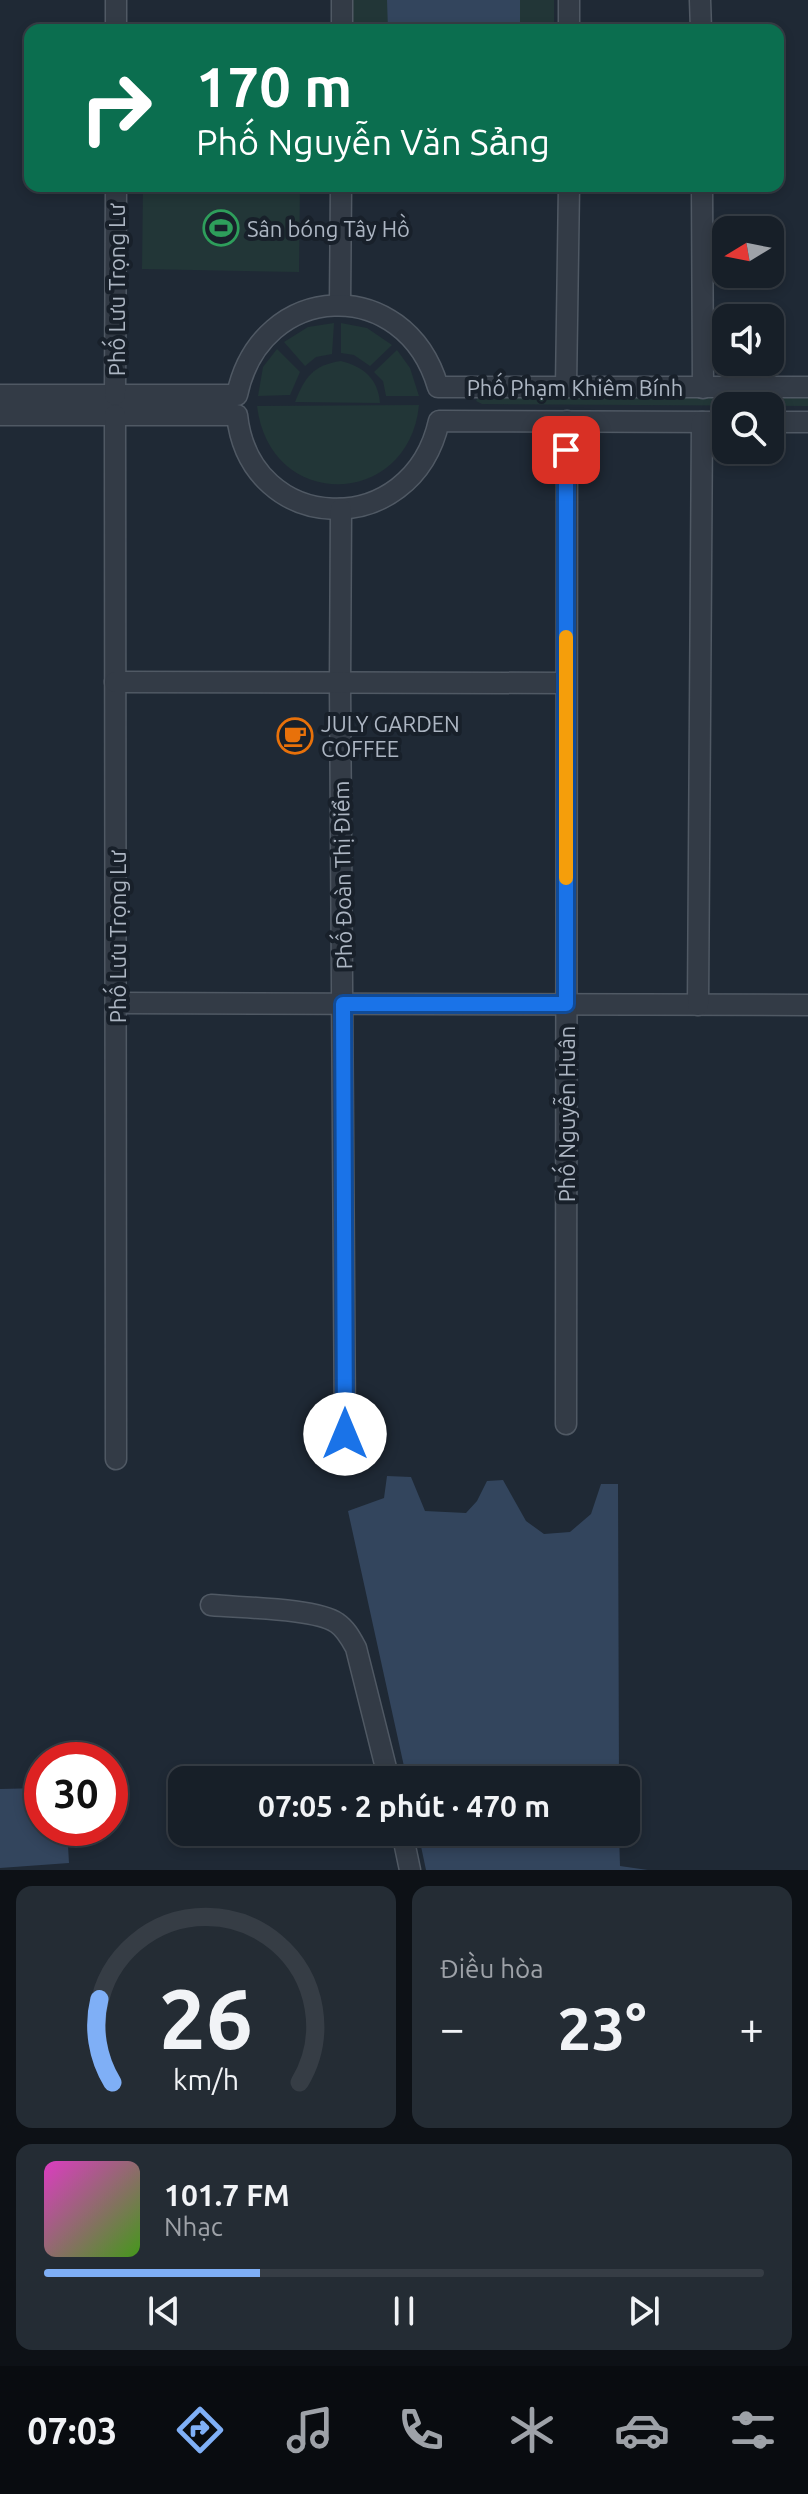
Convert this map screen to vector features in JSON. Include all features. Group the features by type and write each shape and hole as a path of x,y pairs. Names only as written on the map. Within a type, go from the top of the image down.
{"street":[{"path":"116,0 116,24"},
{"path":"342,0 342,24"},
{"path":"569,0 569,24"},
{"path":"700,0 701,24"},
{"name":"Phố Lưu Trọng Lư","path":"116,192 116,1459"},
{"path":"341,192 340,305 303,311 275,326 263,337 245,364 237,405 247,452 273,486 298,501 327,509 341,509"},
{"path":"566,387 569,192"},
{"path":"702,192 703,388"},
{"name":"Phố Phạm Khiêm Bính","path":"340,305 381,314 407,332 427,357 438,387 808,387"},
{"path":"0,395 115,405 237,405"},
{"path":"0,415 115,405"},
{"name":"Phố Phạm Khiêm Bính","path":"341,509 372,503 400,488 422,465 430,451 439,421 712,422"},
{"name":"Phố Nguyễn Huân","path":"566,1424 567,421"},
{"path":"698,1005 702,422"},
{"path":"784,422 808,422"},
{"name":"Phố Đoàn Thị Điểm","path":"341,509 345,1434"},
{"path":"115,682 566,683"},
{"path":"117,1003 808,1005"},
{"path":"211,1605 320,1615 337,1623 356,1648 386,1766"},
{"path":"405,1846 410,1870"}],"green space":[{"path":"350,0 554,0 554,24 350,24"},
{"name":"Sân bóng Tây Hồ","path":"143,192 300,192 299,272 142,269"},
{"path":"334,323 332,354 316,357 305,366 284,342 308,327"},
{"path":"341,323 367,328 392,345 370,366 354,355 341,353"},
{"path":"277,349 300,372 290,395 258,396 263,367"},
{"path":"397,350 410,368 419,396 386,396 383,381 374,372"},
{"path":"341,361 368,375 376,387 380,403 295,402 311,374 323,366"},
{"path":"479,396 712,397 712,405 482,404 476,401"},
{"path":"784,397 808,397 808,406 784,406"},
{"path":"419,405 410,439 391,464 367,479 339,484 311,480 286,465 267,441 257,406"}],"water":[{"path":"387,0 520,0 520,24 388,24"},
{"path":"387,1476 411,1477 425,1511 466,1513 477,1501 487,1481 503,1480 526,1521 544,1534 570,1532 591,1514 601,1484 618,1484 619,1766 404,1766 348,1511 384,1498"},
{"path":"24,1788 24,1846 68,1846 69,1863 0,1868 0,1789"},
{"path":"421,1846 619,1846 620,1866 648,1870 426,1870"}],"slow traffic":[{"path":"566,637 566,878"}],"place":[{"name":"Sân bóng Tây Hồ","path":"221,228"},
{"name":"JULY GARDEN COFFEE","path":"295,736"}],"route":[{"path":"345,1434 343,1004 566,1004 566,450"}]}
